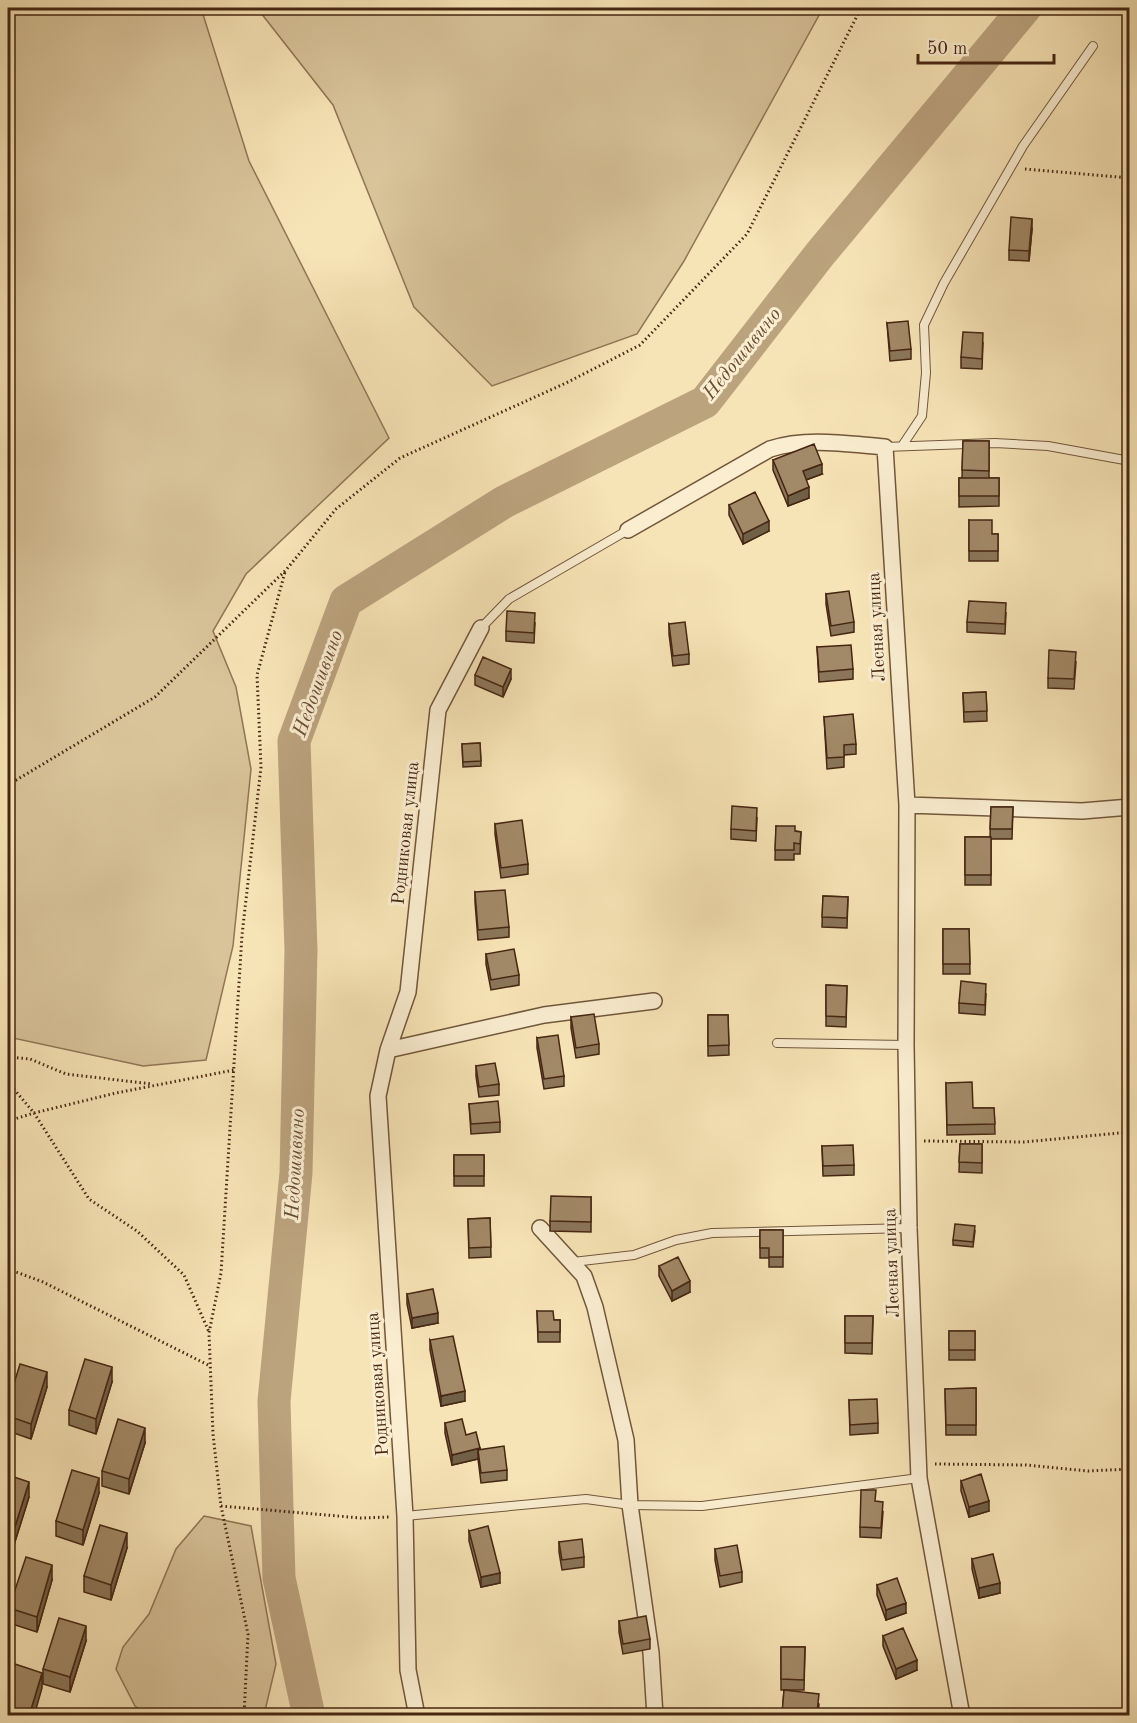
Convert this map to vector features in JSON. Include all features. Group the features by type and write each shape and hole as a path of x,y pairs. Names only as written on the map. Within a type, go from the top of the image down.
{"street":[{"path":"628,530 771,448 788,443 812,442 885,447"},
{"name":"Лесная улица","path":"885,447 907,805 907,1140 919,1471 962,1716"},
{"name":"Родниковая улица","path":"417,1716 408,1670 405,1516 378,1096 388,1050 408,992 438,710 481,628"},
{"path":"907,805 1082,811 1130,807"},
{"path":"388,1050 544,1015 654,1001"},
{"path":"540,1228 584,1276 595,1307 626,1440 630,1505 651,1653 655,1716"}],"lane":[{"path":"902,446 922,416 926,373 924,325 944,283 1011,168 1093,46"},
{"path":"885,447 995,443 1048,446 1130,461"},
{"path":"481,628 509,599 628,530"},
{"path":"777,1043 906,1045"},
{"path":"572,1263 634,1255 676,1240 712,1233 909,1228"},
{"path":"405,1516 586,1499 630,1505 702,1506 919,1471"}],"path":[{"path":"8,785 155,697 286,570 336,509 400,458 566,383 640,345 747,234 861,8"},
{"path":"1011,168 1130,178"},
{"path":"244,1716 248,1634 221,1506 213,1434 209,1333 221,1273 242,935 261,767 257,675 286,570"},
{"path":"8,1057 30,1059 66,1074 155,1084"},
{"path":"8,1121 155,1084 234,1070"},
{"path":"8,1082 34,1113 89,1199 137,1231 184,1275 209,1333"},
{"path":"907,1140 1024,1142 1130,1132"},
{"path":"8,1269 43,1282 210,1366"},
{"path":"919,1471 1026,1465 1088,1471 1130,1469"},
{"path":"221,1506 361,1518 405,1516"}],"shaded area":[{"path":"8,8 201,8 249,161 389,438 246,574 213,631 236,687 251,769 233,946 206,1060 143,1066 8,1037"},
{"path":"257,8 823,8 684,261 637,334 492,386 414,307 333,105"},
{"path":"204,1516 251,1526 276,1664 264,1715 148,1715 135,1706 116,1669 123,1647 149,1614 176,1549"}],"building":[{"path":"1011,217 1032,219 1029,251 1009,250"},
{"path":"908,321 911,349 890,351 887,323"},
{"path":"963,332 983,333 982,359 961,357"},
{"path":"963,441 989,441 989,471 962,470"},
{"path":"814,444 822,464 803,471 809,487 788,496 773,460"},
{"path":"959,478 999,478 999,496 959,496"},
{"path":"755,492 769,521 743,534 729,505"},
{"path":"969,520 992,520 992,534 998,534 998,551 969,551"},
{"path":"849,591 854,622 831,626 826,594"},
{"path":"969,601 1006,603 1005,624 967,622"},
{"path":"507,611 535,613 534,633 506,631"},
{"path":"685,622 689,654 673,656 669,624"},
{"path":"851,645 853,669 819,672 817,647"},
{"path":"1049,650 1076,652 1074,679 1048,678"},
{"path":"483,657 511,669 503,687 475,675"},
{"path":"986,692 987,711 964,712 963,693"},
{"path":"853,714 856,744 844,745 844,757 827,758 824,717"},
{"path":"480,743 481,761 463,762 462,744"},
{"path":"732,806 757,808 756,831 731,829"},
{"path":"991,807 1013,807 1012,829 990,829"},
{"path":"522,820 528,864 501,868 495,824"},
{"path":"776,826 795,826 795,831 801,832 800,844 794,843 794,850 775,850"},
{"path":"965,837 991,837 991,875 965,875"},
{"path":"505,890 509,927 478,930 475,892"},
{"path":"823,896 848,897 847,918 822,917"},
{"path":"943,929 969,929 970,964 943,964"},
{"path":"514,949 519,975 491,980 486,954"},
{"path":"961,981 986,984 985,1005 959,1003"},
{"path":"826,985 847,986 846,1017 826,1016"},
{"path":"594,1014 599,1044 576,1048 571,1017"},
{"path":"708,1015 728,1015 729,1045 708,1046"},
{"path":"558,1035 564,1076 544,1079 537,1038"},
{"path":"495,1063 499,1084 479,1087 476,1066"},
{"path":"972,1082 973,1108 994,1108 995,1124 947,1125 946,1083"},
{"path":"498,1101 500,1122 471,1124 469,1104"},
{"path":"960,1144 982,1144 982,1163 959,1162"},
{"path":"853,1145 854,1165 823,1166 822,1146"},
{"path":"454,1155 484,1155 484,1176 454,1176"},
{"path":"551,1196 591,1197 591,1222 550,1221"},
{"path":"490,1218 491,1247 469,1248 468,1219"},
{"path":"955,1224 975,1226 973,1242 953,1240"},
{"path":"760,1230 783,1230 783,1257 769,1257 769,1248 760,1248"},
{"path":"678,1257 690,1281 672,1291 659,1266"},
{"path":"433,1289 438,1313 412,1318 407,1294"},
{"path":"8,1305 12,1306 8,1319"},
{"path":"537,1311 553,1311 554,1320 560,1320 560,1332 538,1332"},
{"path":"845,1316 873,1316 872,1343 845,1343"},
{"path":"949,1331 975,1331 975,1350 949,1350"},
{"path":"453,1336 465,1391 441,1396 430,1340"},
{"path":"85,1359 112,1367 96,1419 69,1410"},
{"path":"20,1364 47,1372 31,1424 8,1416 8,1403"},
{"path":"976,1388 976,1425 946,1425 945,1389"},
{"path":"877,1399 878,1423 850,1425 849,1400"},
{"path":"118,1419 145,1428 129,1479 102,1471"},
{"path":"462,1419 466,1435 476,1432 480,1448 452,1455 445,1423"},
{"path":"504,1446 507,1470 481,1473 478,1450"},
{"path":"72,1470 99,1478 83,1530 56,1521"},
{"path":"981,1474 989,1501 969,1507 961,1481"},
{"path":"8,1475 29,1482 13,1533 8,1532"},
{"path":"861,1490 876,1490 875,1501 883,1502 881,1528 860,1527"},
{"path":"100,1525 127,1533 111,1585 84,1576"},
{"path":"488,1526 500,1573 481,1577 469,1531"},
{"path":"582,1539 584,1557 562,1560 559,1542"},
{"path":"737,1545 742,1572 720,1576 715,1549"},
{"path":"993,1554 1000,1583 979,1588 972,1559"},
{"path":"26,1557 52,1565 37,1617 9,1608"},
{"path":"897,1578 906,1603 886,1610 877,1585"},
{"path":"646,1616 650,1639 623,1644 619,1621"},
{"path":"59,1618 86,1626 70,1677 43,1669"},
{"path":"903,1628 917,1660 896,1669 883,1636"},
{"path":"781,1647 805,1647 804,1680 781,1679"},
{"path":"15,1664 42,1673 29,1716 8,1716 8,1689"},
{"path":"784,1690 819,1694 817,1712 796,1710 796,1715 782,1714"},
{"path":"530,1710 532,1716 513,1716"}],"waterway":[{"name":"Недошивино","path":"309,1716 279,1578 274,1401 296,1173 301,950 294,741 346,601 504,502 705,402 820,254 1025,8"}]}
